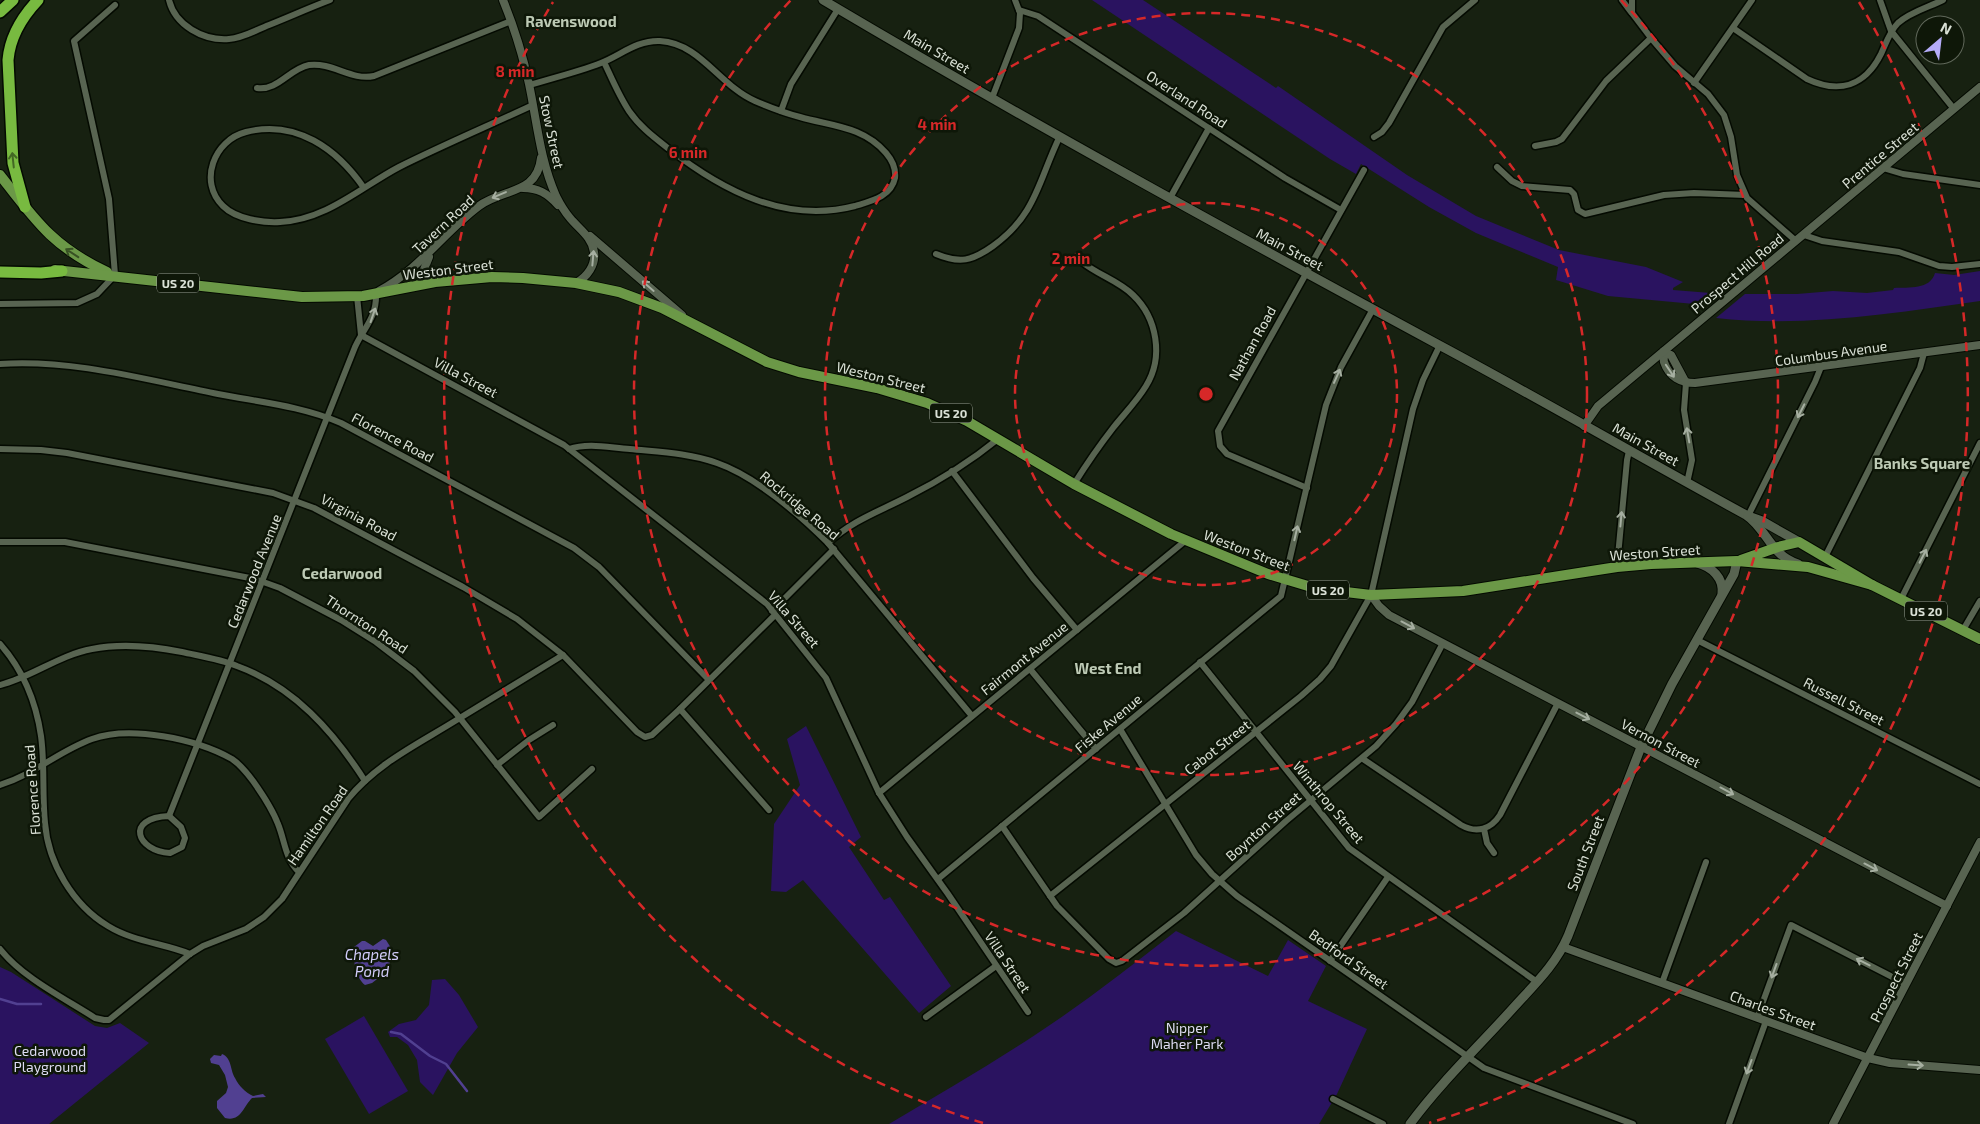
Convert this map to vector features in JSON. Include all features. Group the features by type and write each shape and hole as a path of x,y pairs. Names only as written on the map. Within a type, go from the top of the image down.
{"highway":[{"path":"0,12 13,0"},
{"path":"25,207 13,162 8,60 16,29 38,0"},
{"path":"0,272 41,273 62,271"}],"main road":[{"name":"Main Street","path":"823,0 1170,198 1440,345 1687,483 1780,531 1872,585 1980,639"},
{"name":"Weston Street","path":"0,175 45,231 64,248 91,264 115,275"},
{"name":"Weston Street","path":"0,267 115,275 288,296 357,296 424,284 501,276 576,283 604,288 637,297 662,308 760,359 786,368 877,388 919,400 960,418 1074,484 1185,541 1240,564 1286,580 1329,590 1371,594 1463,591 1617,567 1694,562 1738,561 1803,566"},
{"name":"Main Street","path":"1748,516 1776,552 1791,562 1836,573 1872,585"},
{"path":"1780,531 1784,539 1784,545"},
{"name":"Weston Street","path":"1738,561 1776,552 1784,545 1799,542"},
{"path":"1770,563 1776,552"},
{"name":"South Street","path":"1410,1124 1537,982 1563,947 1641,747 1664,699 1736,571 1738,561"},
{"path":"1694,562 1708,567 1719,578 1722,590 1720,599"}],"street":[{"path":"169,0 175,15 185,26 200,34 223,39 245,35 330,0"},
{"name":"Stow Street","path":"503,0 511,21 529,85 542,154 553,188 569,217 592,245 594,260 587,274 576,283"},
{"path":"992,98 1020,21 1019,10 1015,0"},
{"path":"1374,137 1382,132 1389,123 1443,28 1475,0"},
{"path":"1497,167 1512,181 1522,186 1570,190 1574,194 1578,210 1584,214 1664,195 1688,193 1745,195 1738,175 1731,137 1724,115 1708,94 1675,66 1622,0"},
{"path":"1632,0 1632,12"},
{"path":"1694,83 1752,0"},
{"path":"1880,0 1891,31 1954,109"},
{"path":"1732,28 1807,79 1830,86 1841,86 1854,83 1864,77 1878,60 1891,31 1905,18 1943,0"},
{"path":"0,304 77,303 97,294 115,275 109,199 74,41 115,5"},
{"path":"781,111 792,84 838,9"},
{"name":"Overland Road","path":"1019,10 1038,16 1285,178 1340,210"},
{"path":"257,88 270,88 297,69 313,65 331,66 359,77 374,76 511,21"},
{"path":"1535,146 1562,139 1602,86 1652,38"},
{"path":"529,85 604,62 635,45 662,41 674,44 693,53 738,92 754,101 809,120 850,129 870,139 882,149 893,163 895,176 891,188 875,200 829,211 782,209 757,201 723,185 695,168 641,125 623,101 604,62"},
{"name":"Prentice Street","path":"1796,241 1980,88"},
{"path":"364,188 343,162 325,147 302,135 273,129 248,131 229,140 218,152 211,174 213,191 228,210 245,217 271,222 286,222 318,214 338,204 408,163 533,105"},
{"path":"1170,198 1209,128"},
{"path":"936,254 954,260 970,258 989,248 1008,233 1024,216 1033,202 1060,136"},
{"name":"Tavern Road","path":"376,293 403,276 479,206 499,195 529,183 537,175 542,154"},
{"path":"1883,168 1903,174 1980,185"},
{"path":"1306,273 1364,170"},
{"path":"520,188 545,192 569,217"},
{"name":"Prospect Hill Road","path":"1584,426 1596,408 1796,241 1745,195"},
{"path":"581,230 700,328"},
{"path":"1804,235 1822,241 1899,252 1939,266 1956,267 1980,264"},
{"path":"424,284 423,269 434,249"},
{"path":"1074,484 1110,432 1146,386 1154,371 1157,348 1151,323 1134,295 1082,262"},
{"name":"Nathan Road","path":"1306,273 1221,424 1217,438 1222,449 1227,454 1307,488"},
{"name":"Cedarwood Avenue","path":"168,816 361,335 368,328 374,314 376,293"},
{"name":"Cedarwood Avenue","path":"357,296 361,335"},
{"name":"Fiske Avenue","path":"938,879 1279,599 1286,580 1322,420 1331,390 1347,354 1373,309"},
{"name":"Villa Street","path":"361,335 569,449 755,593 774,612 817,665 830,685 865,766 879,793 907,837 938,879 1028,1012"},
{"name":"Cabot Street","path":"1050,896 1306,692 1324,674 1341,649 1371,594 1413,410 1423,380 1440,345"},
{"name":"Columbus Avenue","path":"1686,383 1695,384 1980,345"},
{"path":"1664,352 1664,361 1673,376 1686,383 1684,410 1692,460 1687,483"},
{"path":"1825,556 1920,368 1924,353"},
{"name":"Florence Road","path":"0,364 43,364 94,370 301,410 328,418 558,538 581,553 599,567 708,679"},
{"path":"1748,516 1821,367"},
{"path":"828,543 856,521 908,497 952,471 998,439"},
{"path":"1901,599 1980,444"},
{"name":"Rockridge Road","path":"569,449 590,446 692,456 723,465 741,474 802,519 834,549 972,716"},
{"name":"Virginia Road","path":"0,449 67,453 273,493 296,500 350,526 494,605 534,631 563,656 637,732 648,737 680,709"},
{"path":"1617,567 1629,451"},
{"path":"952,471 1033,578 1077,630"},
{"name":"Fairmont Avenue","path":"879,793 1185,541"},
{"name":"Thornton Road","path":"0,542 65,542 262,581 313,605 376,642 427,682 460,718 539,817 592,769"},
{"path":"770,810 680,709 834,549"},
{"name":"Vernon Street","path":"1371,594 1387,614 1946,906"},
{"path":"1964,630 1980,601"},
{"name":"Russell Street","path":"1697,640 1980,784"},
{"name":"Boynton Street","path":"1050,896 1064,914 1109,959 1116,962 1126,960 1219,882 1310,801 1363,759 1387,735 1419,689 1443,643"},
{"name":"Florence Road","path":"0,644 23,676 36,710 44,766 46,835 55,861 70,890 92,914 112,929 137,940 190,954"},
{"path":"0,685 75,653 114,645 158,648 230,663 269,682 306,707 335,737 365,780"},
{"name":"Hamilton Road","path":"0,949 26,973 95,1018 104,1020 113,1017 190,954 203,946 241,932 264,917 282,899 348,800 365,780 395,758 563,656"},
{"name":"Winthrop Street","path":"1200,662 1351,851 1537,982"},
{"path":"1030,669 1096,749"},
{"path":"1363,759 1461,825 1472,830 1484,829 1493,824 1500,815 1558,703"},
{"path":"497,765 529,740 553,725"},
{"name":"Bedford Street","path":"1120,728 1196,855 1219,882 1484,1068 1621,1122 1633,1124"},
{"path":"0,785 44,766 81,744 114,734 152,736 197,745 232,760 247,772 274,813 290,861 299,872"},
{"path":"168,816 181,827 185,838 182,847 170,853 153,848 144,841 139,833 141,825 148,820 168,816"},
{"path":"1002,826 1050,896"},
{"path":"1484,829 1487,843 1494,853"},
{"name":"Prospect Street","path":"1833,1124 1980,842"},
{"path":"1662,983 1706,862"},
{"path":"1330,961 1388,877"},
{"path":"1757,1018 1791,925 1906,984"},
{"name":"Charles Street","path":"1563,947 1868,1058 1890,1063 1980,1070"},
{"path":"926,1017 996,966"},
{"path":"1728,1124 1766,1021"},
{"path":"1333,1099 1383,1124"}],"green space":[{"path":"1092,0 1143,0 1276,88 1278,86 1407,175 1476,216 1559,250 1646,267 1683,282 1673,288 1673,290 1717,295 1705,305 1608,296 1556,280 1558,267 1476,233 1429,207 1361,164 1356,174 1330,159"},
{"path":"1980,271 1980,301 1848,318 1749,321 1716,318 1745,294 1797,294 1833,291 1867,293 1924,285 1929,282 1935,273 1954,275"},
{"path":"806,726 861,837 849,847 884,900 890,897 951,986 919,1013 803,880 786,892 771,891 774,824 800,785 787,739"},
{"name":"Nipper Maher Park","path":"1176,931 1268,976 1288,940 1326,966 1308,1001 1367,1029 1337,1094 1319,1124 889,1124 1017,1047 1053,1023"},
{"name":"Cedarwood Playground","path":"0,967 11,972 95,1026 107,1028 120,1023 149,1043 49,1124 0,1124"},
{"path":"445,979 459,995 478,1027 457,1053 433,1095 420,1082 417,1060 408,1045 397,1037 390,1037 388,1032 399,1024 416,1020 429,1005 432,980"},
{"path":"364,1016 408,1091 369,1114 325,1039"}],"water":[{"name":"Chapels Pond","path":"383,939 386,940 391,948 389,970 372,983 365,985 355,968 354,947 362,941 373,946"},
{"path":"222,1054 228,1058 233,1075 238,1084 247,1093 253,1096 263,1094 266,1097 252,1098 238,1116 230,1119 225,1118 217,1108 217,1101 226,1093 228,1087 225,1075 219,1065 211,1063 210,1059 214,1055 221,1056"}],"waterway":[{"path":"0,999 17,1004 41,1004"},
{"path":"391,1032 401,1034 430,1056 446,1064 467,1091"}],"district":[{"name":"Ravenswood","path":"571,21"},
{"name":"Banks Square","path":"1922,463"},
{"name":"Cedarwood","path":"342,573"},
{"name":"West End","path":"1108,668"}]}
